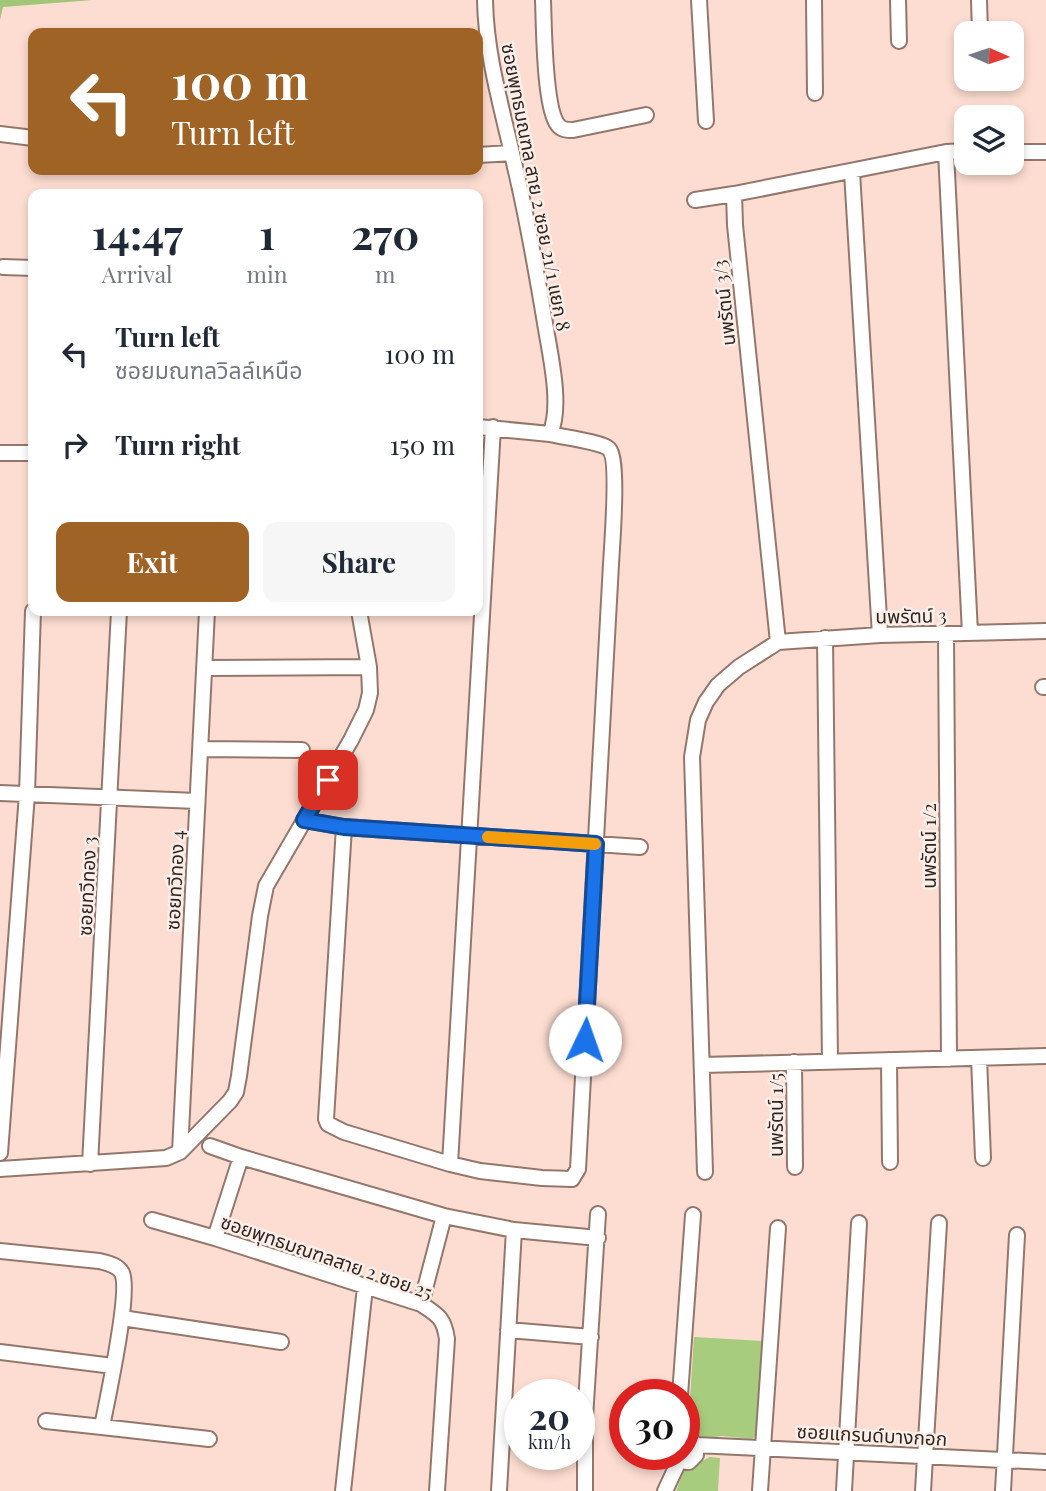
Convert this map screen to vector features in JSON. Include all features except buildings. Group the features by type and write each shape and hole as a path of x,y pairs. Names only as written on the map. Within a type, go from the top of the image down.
{"street":[{"name":"ซอยพุทธมณฑล สาย 2 ซอย 21/1 แยก 8","path":"485,0 495,86 528,221 553,379 555,422 550,434"},
{"path":"543,0 548,92 556,123 563,129 573,130 646,114"},
{"path":"699,0 706,121"},
{"path":"814,0 815,93"},
{"path":"898,0 899,41"},
{"path":"979,0 980,21"},
{"path":"0,134 28,137"},
{"path":"946,152 970,633"},
{"path":"695,200 954,152"},
{"path":"1024,152 1046,152"},
{"path":"483,155 512,153"},
{"path":"852,172 880,635"},
{"name":"นพรัตน์ 3/3","path":"734,194 778,642"},
{"path":"2,267 28,268"},
{"path":"344,827 326,1119 332,1127 344,1132 450,1164 480,1171 572,1179 578,1169 611,564 613,462 605,446 550,434 483,427"},
{"path":"483,591 493,428"},
{"path":"0,453 28,453"},
{"path":"0,1153 27,794 33,616"},
{"name":"ซอยทวีทอง 3","path":"90,1164 120,616"},
{"name":"ซอยทวีทอง 4","path":"180,1152 207,616"},
{"path":"0,1169 159,1160 180,1152 236,1092 266,886 366,710 370,693 369,667 360,616"},
{"path":"450,1164 481,616"},
{"name":"นพรัตน์ 3","path":"778,642 880,635 1046,631"},
{"name":"นพรัตน์ 1/2","path":"946,634 949,1059"},
{"path":"825,638 830,1061"},
{"path":"705,1172 692,757 698,720 706,702 719,685 749,659 778,642"},
{"path":"204,668 369,667"},
{"path":"200,749 302,750"},
{"path":"0,793 197,801"},
{"path":"304,820 344,827 640,847"},
{"path":"702,1065 1046,1056"},
{"path":"979,1058 983,1158"},
{"path":"889,1060 890,1161"},
{"name":"นพรัตน์ 1/5","path":"794,1062 795,1167"},
{"path":"210,1146 444,1216 514,1230 598,1238"},
{"path":"215,1238 241,1157"},
{"path":"585,1491 585,1418 598,1238 597,1214"},
{"path":"681,1379 693,1215"},
{"path":"421,1304 444,1216"},
{"name":"ซอยพุทธมณฑลสาย 2 ซอย 25","path":"152,1220 421,1304 439,1315 445,1325 447,1339 436,1491"},
{"path":"844,1491 859,1223"},
{"path":"923,1491 939,1223"},
{"path":"760,1491 778,1228"},
{"path":"499,1491 514,1230"},
{"path":"1003,1491 1017,1236"},
{"path":"0,1251 113,1264 121,1271 124,1281 122,1318 102,1427"},
{"path":"343,1491 365,1287"},
{"path":"122,1318 281,1342"},
{"path":"509,1330 591,1337"},
{"path":"0,1352 113,1366"},
{"path":"46,1421 209,1439"},
{"name":"ซอยแกรนด์บางกอก","path":"700,1442 763,1448 1046,1462"},
{"name":"ซอยแกรนด์บางกอก","path":"665,1491 672,1470"}],"green space":[{"path":"0,0 93,0 3,7 0,20"},
{"path":"694,1337 763,1341 756,1436 752,1439 722,1436 700,1439 700,1379 691,1379"},
{"path":"710,1457 720,1458 718,1491 676,1491 684,1470 700,1470 700,1463"}],"slow traffic":[{"path":"488,837 595,844"}],"route":[{"path":"328,780 304,820 344,827 596,844 585,1040"}]}
